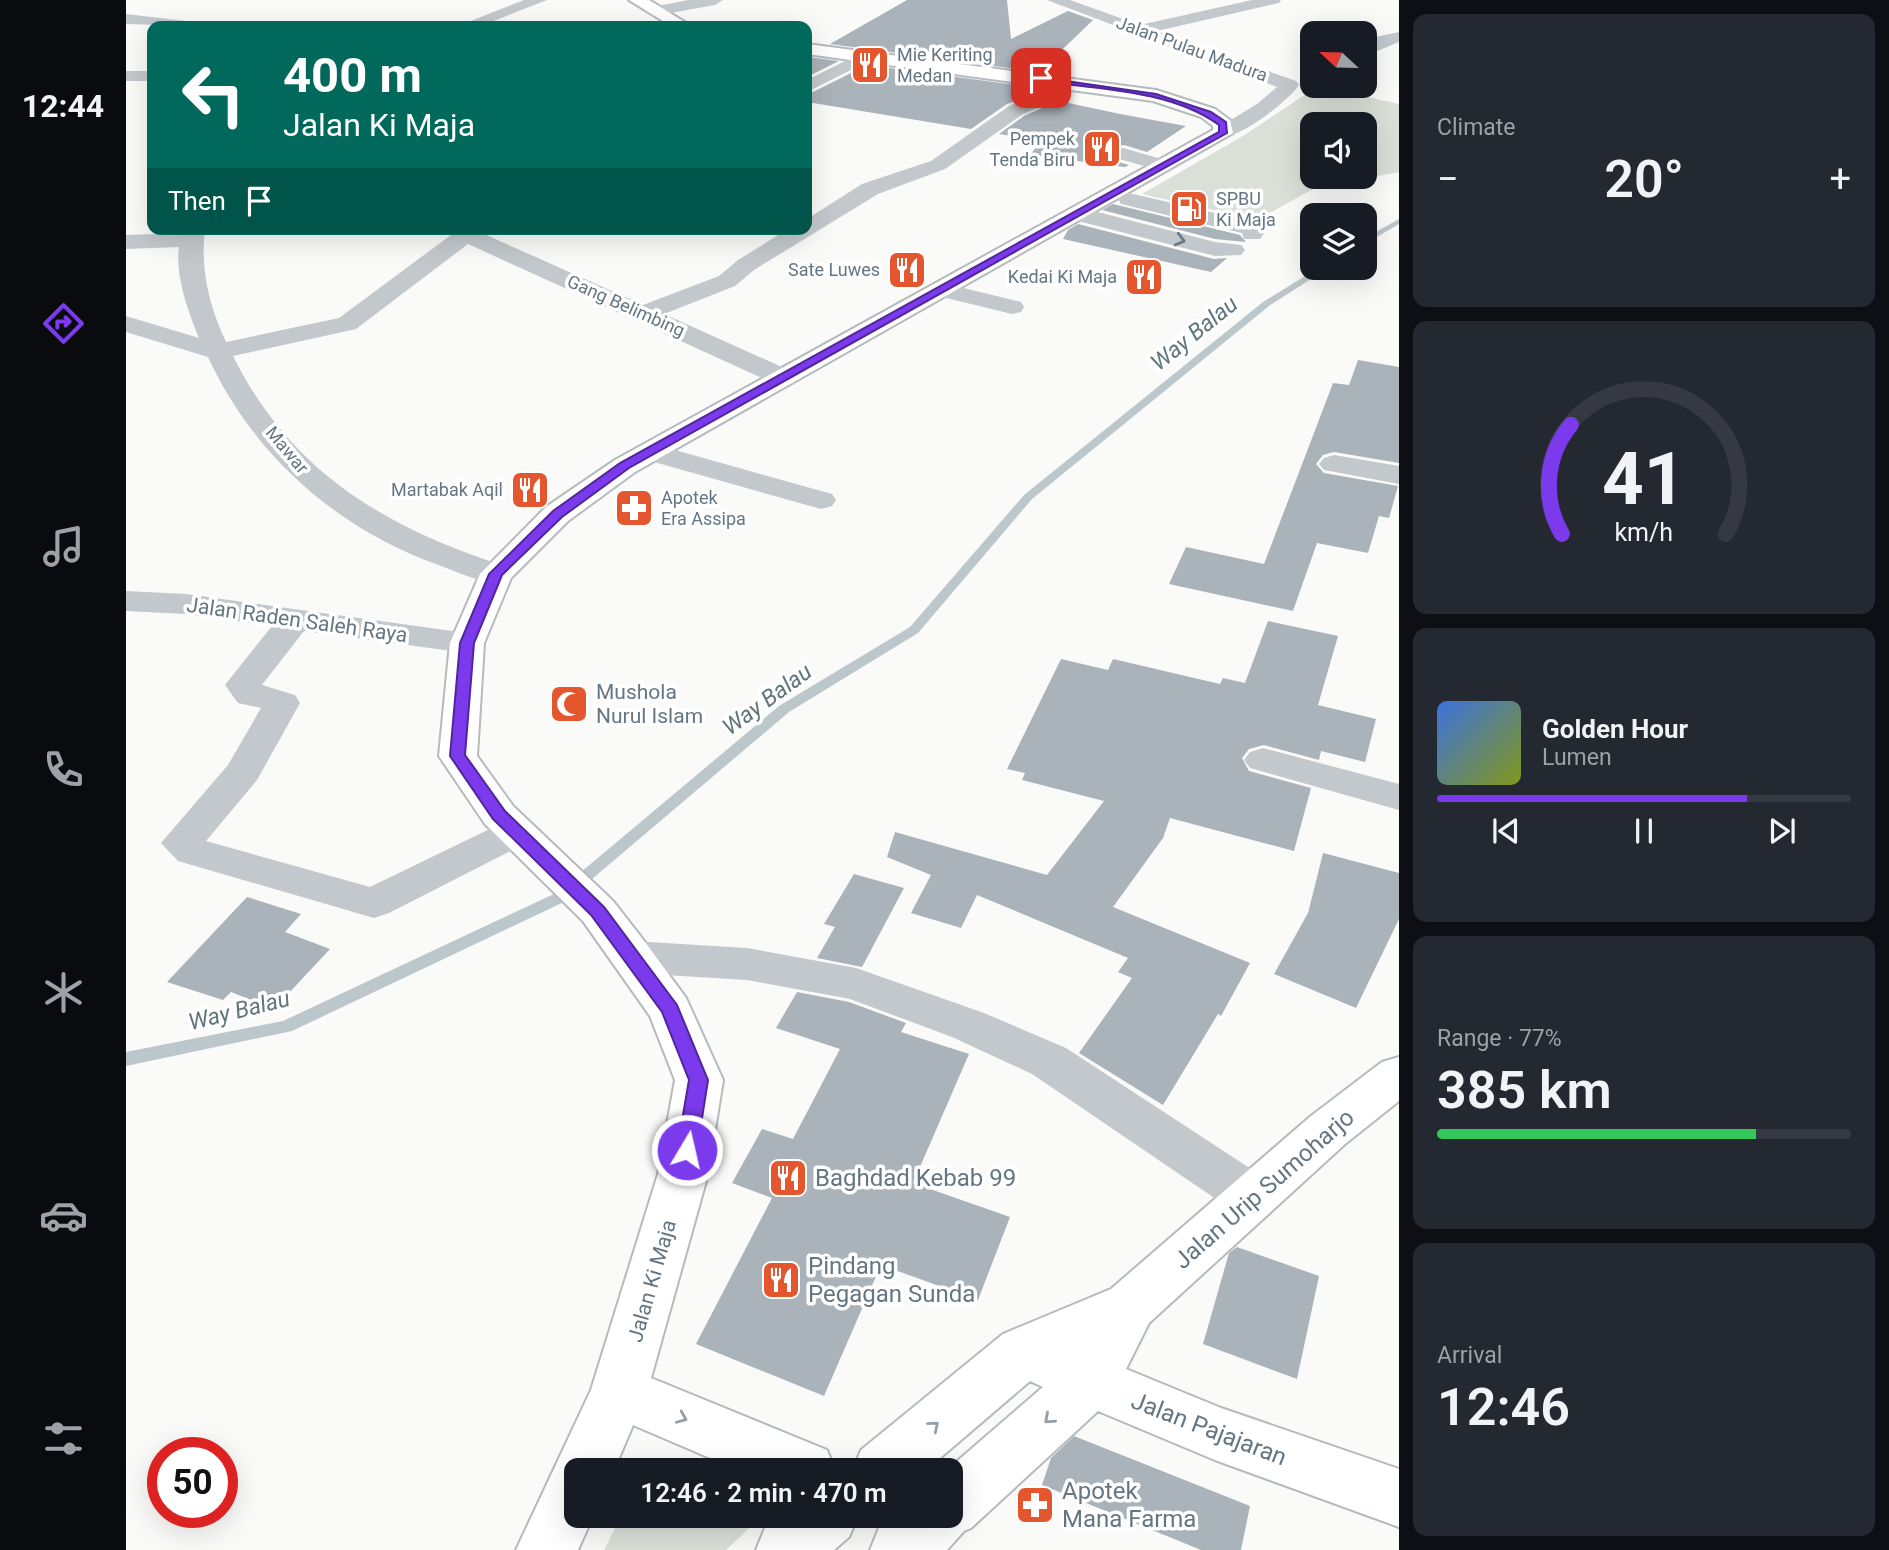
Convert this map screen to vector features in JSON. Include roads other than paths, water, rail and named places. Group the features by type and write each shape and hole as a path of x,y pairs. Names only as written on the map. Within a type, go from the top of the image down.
{"main road":[{"path":"637,0 670,21"},
{"path":"812,50 1078,83 1156,96 1208,113 1223,124 1223,133"},
{"name":"Jalan Ki Maja","path":"589,1458 619,1392 683,1174 699,1080 670,1010 598,911 508,823 458,756 467,643 496,574 557,514 650,452 1223,133"},
{"name":"Jalan Urip Sumoharjo","path":"896,1458 1023,1352 1130,1306 1328,1130 1399,1075"},
{"name":"Jalan Urip Sumoharjo","path":"963,1495 1090,1382 1130,1306"},
{"name":"Jalan Pajajaran","path":"1023,1352 1215,1433 1399,1499"},
{"path":"619,1392 777,1458"},
{"path":"547,1550 564,1513"},
{"path":"787,1550 814,1528"},
{"path":"901,1550 926,1528"}],"street":[{"path":"480,21 539,0"},
{"path":"653,10 715,0"},
{"name":"Jalan Pulau Madura","path":"1055,0 1290,85 1264,108 1223,133"},
{"path":"1088,0 1146,16 1120,22"},
{"path":"1142,30 1273,0"},
{"path":"126,19 147,21"},
{"path":"1377,44 1399,37"},
{"path":"812,84 865,56"},
{"path":"126,76 147,76"},
{"path":"1290,85 1300,81"},
{"path":"812,224 870,189 938,165 1016,110 1078,83"},
{"path":"1123,154 1165,166"},
{"path":"1112,195 1250,228 1255,231 1251,234"},
{"path":"1128,226 1157,207"},
{"path":"1078,214 1215,249 1233,250"},
{"path":"126,242 185,235"},
{"name":"Mawar","path":"193,235 190,259 217,352 246,401 306,474 360,516 435,554 496,574"},
{"path":"126,324 217,352 347,324 466,235"},
{"name":"Gang Belimbing","path":"476,235 784,378"},
{"path":"643,314 727,281 746,265 794,235"},
{"path":"943,290 1012,307"},
{"path":"650,452 821,500"},
{"path":"1334,464 1399,475"},
{"name":"Jalan Raden Saleh Raya","path":"126,601 186,604 467,643"},
{"path":"295,620 243,685 251,695 282,703 243,771 181,843 192,851 374,903 508,823"},
{"path":"1263,760 1399,797"},
{"path":"632,957 747,964 856,984 968,1025 1049,1060 1254,1196"}],"waterway":[{"name":"Way Balau","path":"1377,235 1399,221"},
{"name":"Way Balau","path":"126,1059 286,1027 561,897 784,709 914,630 1028,497 1266,304 1305,280"}],"place":[{"name":"Mie Keriting Medan","path":"870,65"},
{"name":"Pempek Tenda Biru","path":"1102,149"},
{"name":"SPBU Ki Maja","path":"1189,209"},
{"name":"Sate Luwes","path":"907,270"},
{"name":"Kedai Ki Maja","path":"1144,277"},
{"name":"Martabak Aqil","path":"530,490"},
{"name":"Apotek Era Assipa","path":"634,508"},
{"name":"Mushola Nurul Islam","path":"569,704"},
{"name":"Baghdad Kebab 99","path":"788,1178"},
{"name":"Pindang Pegagan Sunda","path":"781,1280"},
{"name":"Apotek Mana Farma","path":"1035,1505"}]}
